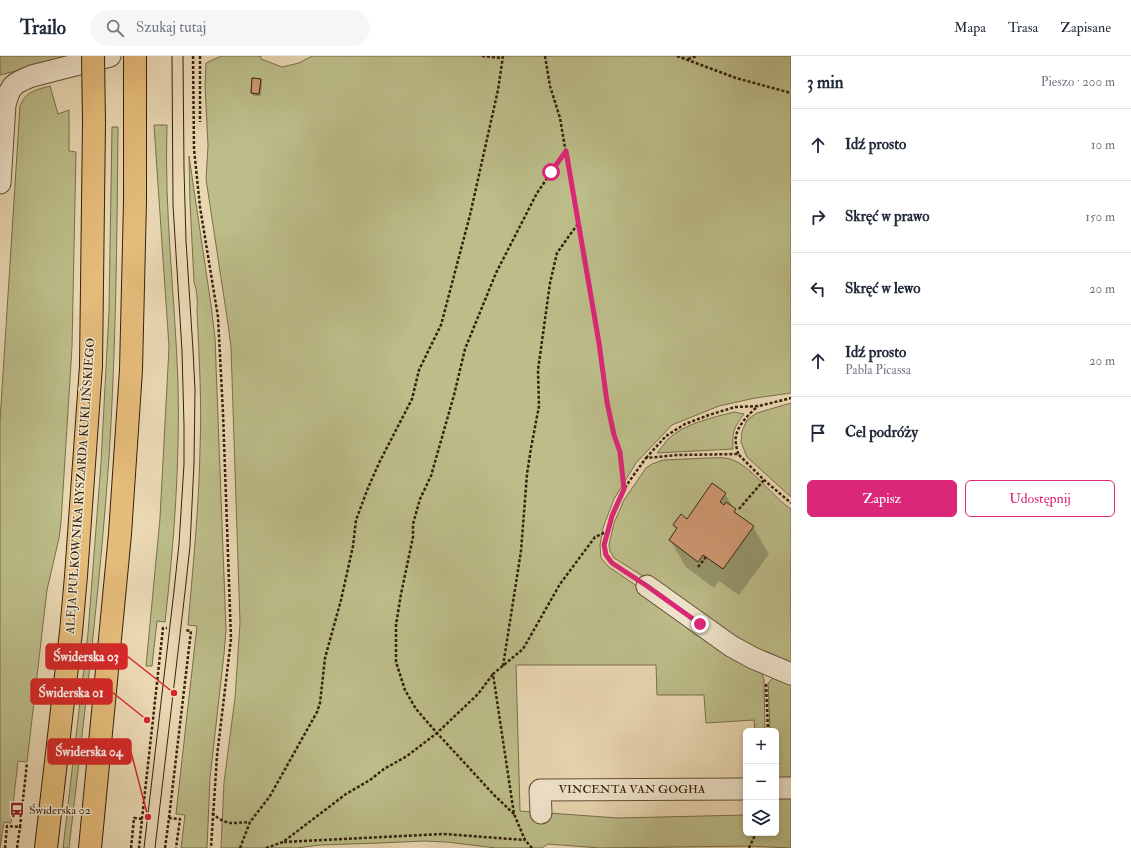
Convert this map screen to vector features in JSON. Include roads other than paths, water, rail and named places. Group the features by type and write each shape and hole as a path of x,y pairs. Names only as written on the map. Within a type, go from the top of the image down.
{"main road":[{"name":"ALEJA PUŁKOWNIKA RYSZARDA KUKLIŃSKIEGO","path":"46,848 71,632 91,366 94,122 93,56"},
{"path":"90,848 120,534 131,370 135,202 135,56"}],"street":[{"path":"0,183 5,105 8,92 14,85 32,76 110,56"},
{"path":"647,586 731,646 765,664 791,674"},
{"path":"779,788 791,788"},
{"name":"VINCENTA VAN GOGHA","path":"541,813 540,790 743,789"}],"tram line":[{"path":"144,848 179,544 184,464 182,351 173,205 172,56"},
{"path":"155,848 190,546 194,463 195,390 186,241 183,56"}],"place":[{"name":"Świderska 03","path":"174,693"},
{"name":"Świderska 01","path":"147,720"},
{"name":"Świderska 02","path":"17,810"},
{"name":"Świderska 04","path":"148,817"}]}
